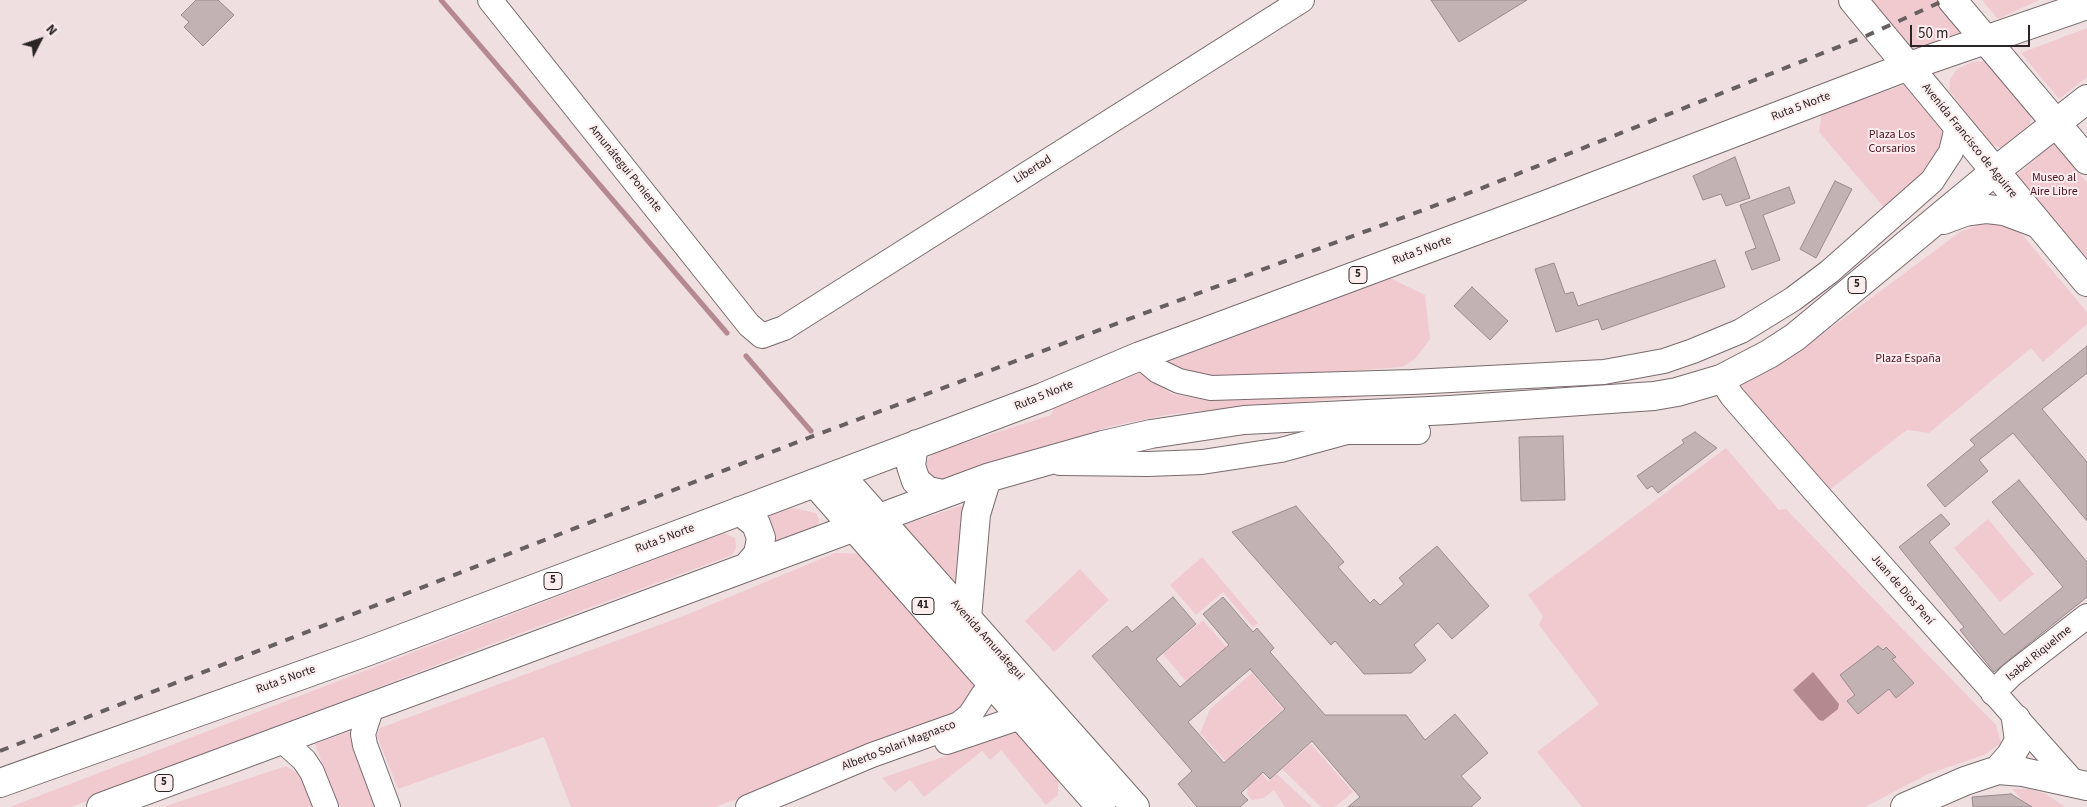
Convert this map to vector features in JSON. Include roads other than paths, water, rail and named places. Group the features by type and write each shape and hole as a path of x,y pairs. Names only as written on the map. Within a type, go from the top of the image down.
{"main road":[{"name":"Avenida Francisco de Aguirre","path":"1853,0 2036,223 2087,282"},
{"path":"1952,0 2087,160"},
{"name":"Ruta 5 Norte","path":"0,783 366,652 1043,397 1140,356 1545,205 1908,66 2087,5"},
{"name":"5","path":"100,807 987,478 1103,444 1198,426 1290,416 1393,422 1654,396 1677,392 1721,379 1769,354 1795,337 1994,172 2087,99"},
{"path":"1932,224 1965,212 1987,210 2010,213 2036,223"},
{"path":"917,444 911,458 911,466 916,481 928,491 943,494"},
{"name":"Avenida Amunátegui","path":"827,478 866,522 993,684 1101,807"},
{"path":"967,618 976,514 987,478"},
{"path":"740,511 756,524 761,538 758,554 747,567"},
{"name":"Avenida Amunátegui","path":"866,522 967,618 1135,807"},
{"path":"1998,770 2011,755 2019,740 2016,719"},
{"path":"1905,807 1965,781 1998,770 2023,772 2083,789"}],"street":[{"name":"Amunátegui Poniente","path":"490,0 749,325 762,336"},
{"name":"Libertad","path":"762,336 784,328 1302,0"},
{"path":"1140,356 1158,371 1174,379 1211,388 1412,382 1604,372 1664,361 1741,331 1785,304 1829,272 1932,181 1951,152 1957,127"},
{"name":"Juan de Dios Pení","path":"1721,379 1732,396 1993,693 2083,789"},
{"path":"1031,465 1202,462 1281,450 1393,422 1418,432"},
{"name":"Isabel Riquelme","path":"1993,693 2011,675 2087,616"},
{"path":"993,684 1010,679 1027,685"},
{"name":"Alberto Solari Magnasco","path":"748,807 872,755 959,724 970,715 993,684"},
{"path":"372,706 363,734 365,745 388,807"},
{"name":"Alberto Solari Magnasco","path":"813,781 876,766 1021,717"},
{"path":"282,740 304,760 312,772 326,807"}],"waterway":[{"path":"441,0 727,333"},
{"path":"746,356 811,431"}],"railway":[{"path":"0,751 808,438 1477,190 1866,36 1945,0"}],"park label":[{"name":"Plaza Los Corsarios","path":"1892,142"},
{"name":"Museo al Aire Libre","path":"2054,185"},
{"name":"Plaza España","path":"1908,359"}]}
